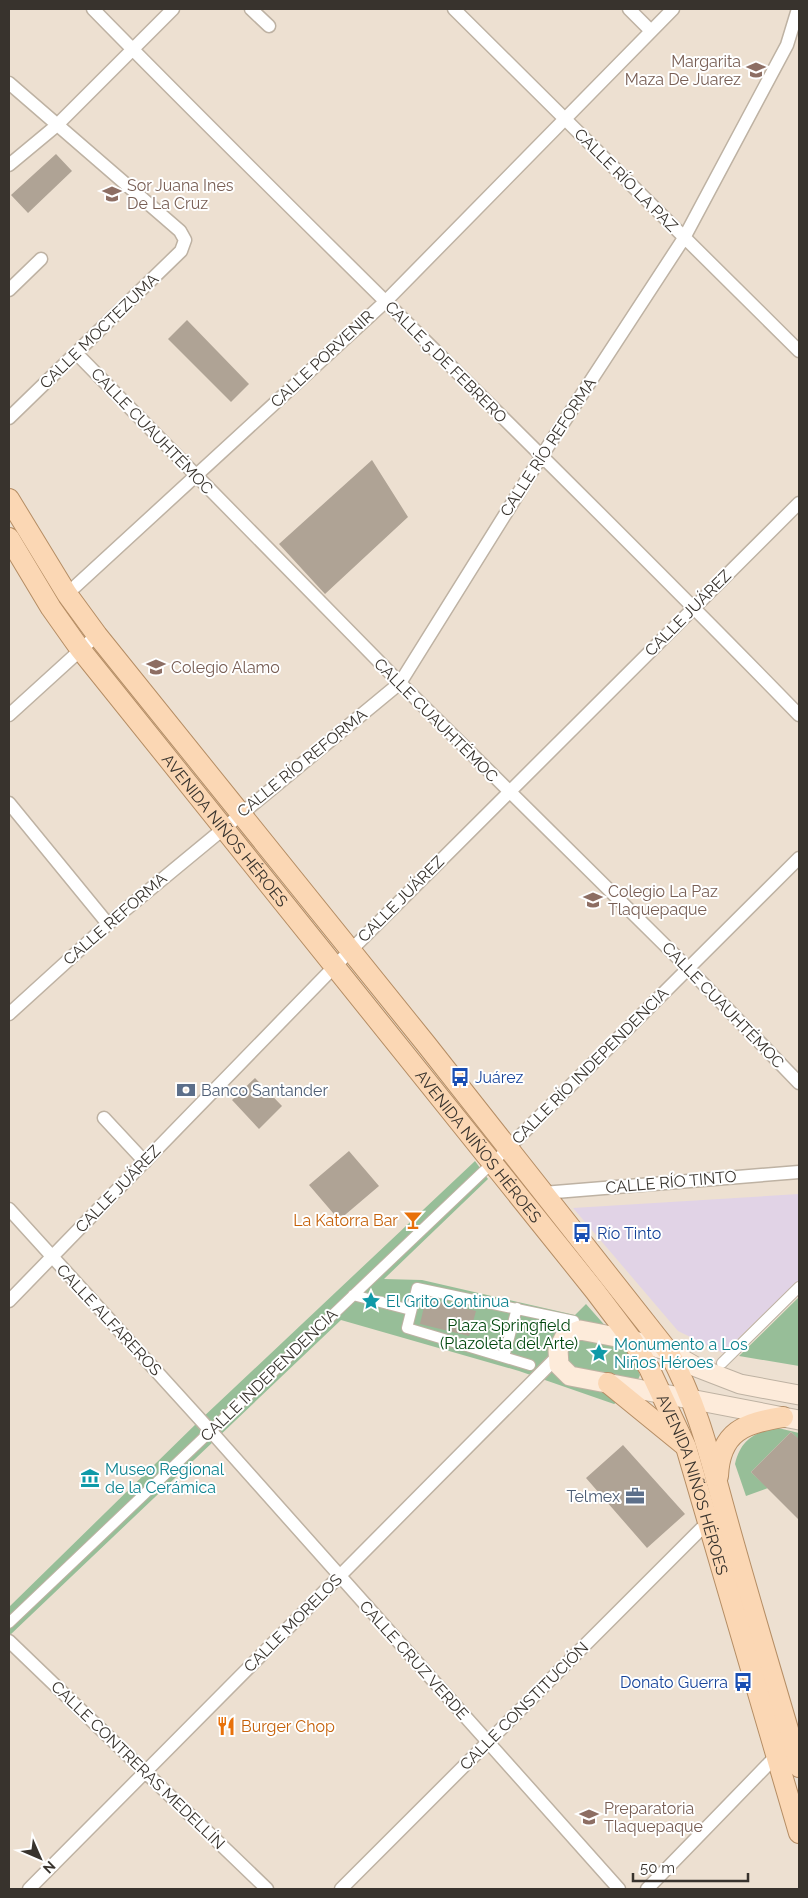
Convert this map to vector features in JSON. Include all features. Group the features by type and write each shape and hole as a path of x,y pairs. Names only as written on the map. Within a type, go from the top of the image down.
{"main road":[{"name":"AVENIDA NIÑOS HÉROES","path":"9,499 67,594 97,635 241,813 668,1351 693,1400 795,1737 799,1767"},
{"name":"AVENIDA NIÑOS HÉROES","path":"9,538 51,608 80,649 632,1340 663,1393 686,1446 707,1523 778,1755 799,1833"},
{"path":"791,1418 570,1376 564,1371 557,1357 560,1342 572,1332 580,1330 632,1340 668,1351 696,1367 733,1382 799,1395"},
{"path":"608,1383 686,1446"},
{"path":"717,1483 721,1454 731,1436 750,1423 791,1418"}],"street":[{"name":"CALLE 5 DE FEBRERO","path":"93,9 541,457 695,607 799,715"},
{"path":"9,164 56,126 174,9"},
{"path":"251,9 269,26"},
{"name":"CALLE RÍO LA PAZ","path":"454,9 799,351"},
{"path":"628,9 651,31"},
{"name":"CALLE PORVENIR","path":"67,594 385,302 673,9"},
{"name":"CALLE RÍO REFORMA","path":"224,827 400,683 541,457 684,238 787,45 798,9"},
{"path":"9,83 56,126"},
{"name":"CALLE MOCTEZUMA","path":"9,418 181,251 185,240 180,231 56,126"},
{"path":"9,290 41,259"},
{"name":"CALLE CUAUHTÉMOC","path":"76,353 508,792 688,968 799,1083"},
{"name":"CALLE JUÁREZ","path":"9,1301 350,950 799,502"},
{"path":"9,714 97,635"},
{"path":"9,803 108,924"},
{"name":"CALLE REFORMA","path":"9,1014 108,924 224,827"},
{"name":"CALLE RÍO INDEPENDENCIA","path":"508,1148 799,858"},
{"path":"104,1118 144,1162"},
{"name":"CALLE INDEPENDENCIA","path":"9,1623 508,1148"},
{"name":"CALLE RÍO TINTO","path":"543,1193 799,1172"},
{"name":"CALLE ALFAREROS","path":"9,1209 210,1431"},
{"path":"722,1363 799,1287"},
{"path":"530,1365 407,1328 417,1288 574,1321"},
{"path":"353,1295 411,1310"},
{"path":"504,1357 517,1308"},
{"name":"CALLE MORELOS","path":"29,1889 557,1357"},
{"name":"CALLE CRUZ VERDE","path":"210,1431 619,1889"},
{"name":"CALLE CONSTITUCIÓN","path":"341,1889 707,1523"},
{"name":"CALLE CONTRERAS MEDELLÍN","path":"9,1640 267,1889"},
{"path":"647,1889 795,1737"}],"shaded area":[{"path":"799,1194 799,1280 723,1353 678,1331 573,1208"}],"green space":[{"name":"Plaza Springfield (Plazoleta del Arte)","path":"475,1161 488,1179 384,1279 422,1280 575,1315 586,1304 631,1355 640,1375 632,1394 614,1404 519,1371 341,1320 9,1636 9,1607 200,1420"},
{"path":"799,1297 799,1366 739,1356"},
{"path":"774,1427 799,1433 799,1440 791,1432 751,1472 768,1488 746,1496 735,1464 737,1456 748,1440"}],"building":[{"path":"56,154 72,171 28,213 11,195"},
{"path":"187,320 249,384 231,402 168,339"},
{"path":"372,460 408,517 325,594 279,544"},
{"path":"255,1078 282,1106 259,1129 232,1100"},
{"path":"349,1151 379,1186 339,1220 309,1185"},
{"path":"426,1298 476,1311 469,1336 420,1324"},
{"path":"791,1432 799,1439 799,1520 751,1472"},
{"name":"Telmex","path":"623,1445 685,1514 647,1548 586,1478"}],"place":[{"name":"Margarita Maza De Juarez","path":"756,70"},
{"name":"Sor Juana Ines De La Cruz","path":"112,194"},
{"name":"Colegio Alamo","path":"156,667"},
{"name":"Colegio La Paz Tlaquepaque","path":"593,900"},
{"name":"Juárez","path":"460,1077"},
{"name":"Banco Santander","path":"186,1090"},
{"name":"La Katorra Bar","path":"413,1220"},
{"name":"Río Tinto","path":"582,1233"},
{"name":"El Grito Continua","path":"371,1301"},
{"name":"Monumento a Los Niños Héroes","path":"599,1353"},
{"name":"Museo Regional de la Cerámica","path":"90,1478"},
{"name":"Telmex","path":"635,1496"},
{"name":"Donato Guerra","path":"743,1682"},
{"name":"Burger Chop","path":"226,1726"},
{"name":"Preparatoria Tlaquepaque","path":"589,1817"}]}
